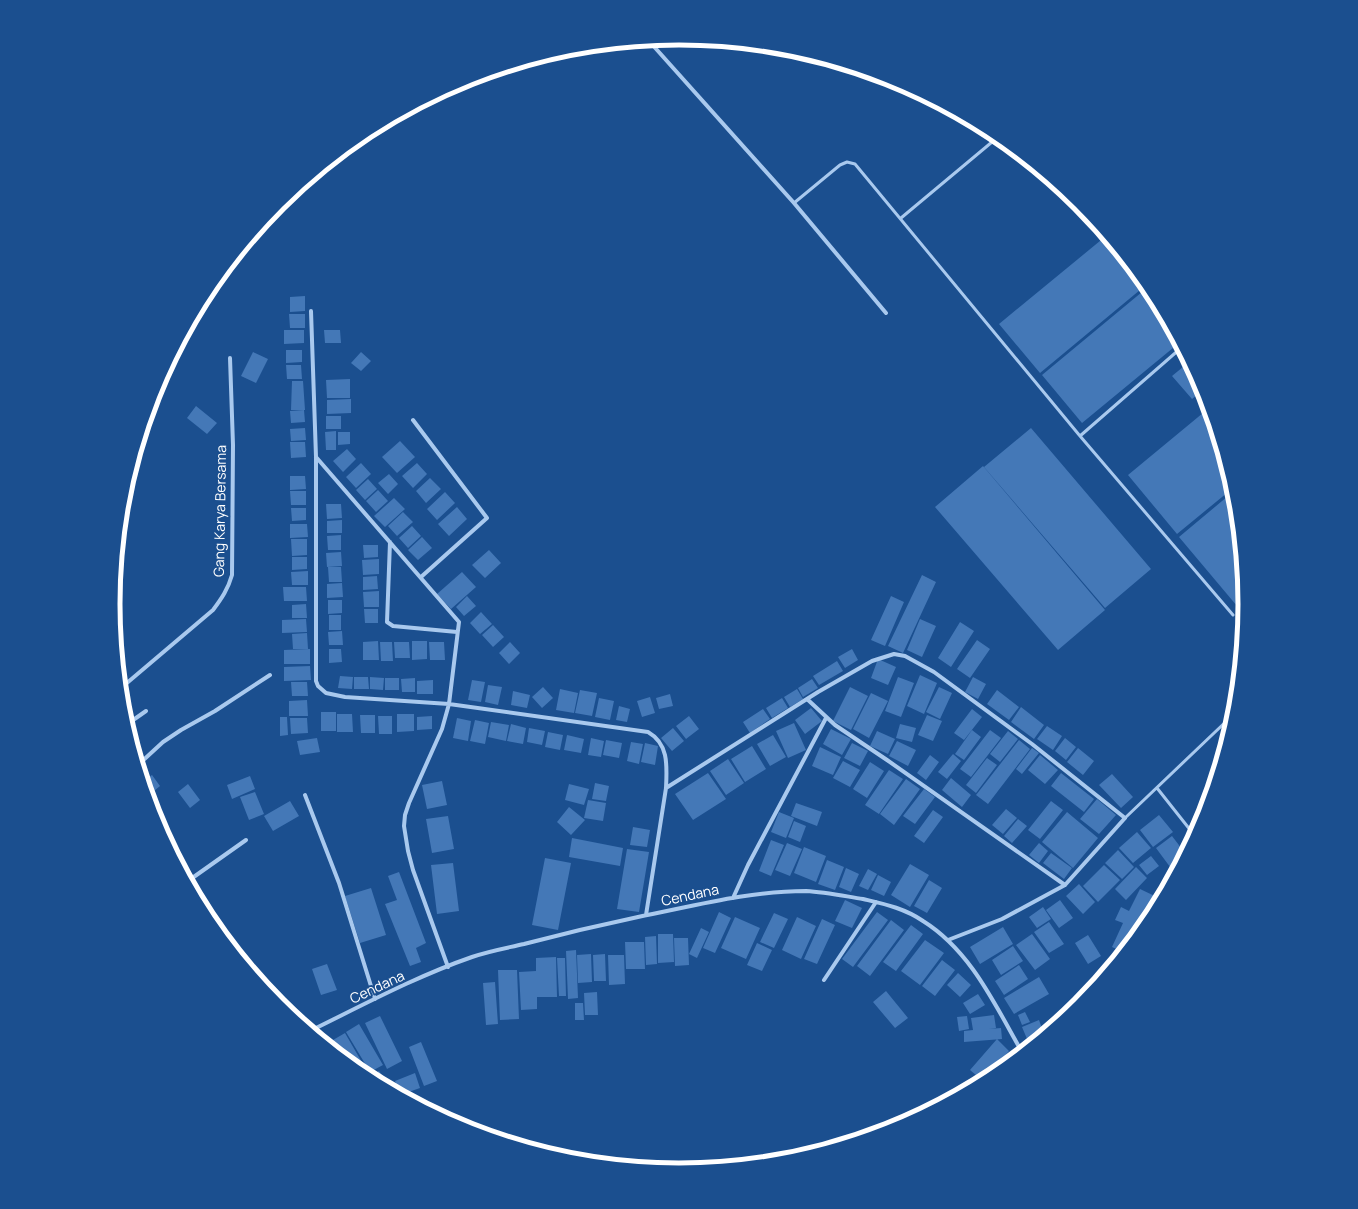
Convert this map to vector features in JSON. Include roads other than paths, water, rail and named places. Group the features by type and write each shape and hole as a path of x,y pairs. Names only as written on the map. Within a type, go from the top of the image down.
{"street":[{"path":"653,46 794,203 886,313"},
{"path":"311,311 316,457 316,681 318,686 326,693 345,697 449,704 648,732 657,739 664,750 666,758 666,788 646,916"},
{"name":"Gang Karya Bersama","path":"125,685 213,610 224,596 230,585 232,574 233,445 230,358"},
{"path":"413,420 487,518 421,578"},
{"path":"316,457 458,620 449,704 442,729 409,803 405,815 404,826 413,870 448,966"},
{"path":"390,542 387,622 393,626 457,632"},
{"path":"666,788 807,699 880,657 894,654 905,656 930,669 1032,744 1125,818 1065,885 1002,919 948,940"},
{"path":"142,761 164,742 181,730 215,711 270,675"},
{"path":"807,699 826,718 1065,885"},
{"path":"132,721 146,711"},
{"path":"733,898 748,865 826,718"},
{"path":"305,795 339,883 375,999"},
{"path":"191,879 246,840"},
{"name":"Cendana","path":"315,1029 375,999 474,956 591,926 733,898 807,891 876,902 908,912 931,926 948,940 965,959 983,984 1020,1048"},
{"path":"824,980 876,902"}],"lane":[{"path":"901,218 993,141"},
{"path":"794,203 840,165 847,162 852,163 901,218 1080,436 1233,615"},
{"path":"1080,436 1178,351"},
{"path":"1125,818 1226,722"},
{"path":"1157,788 1190,831"}]}
